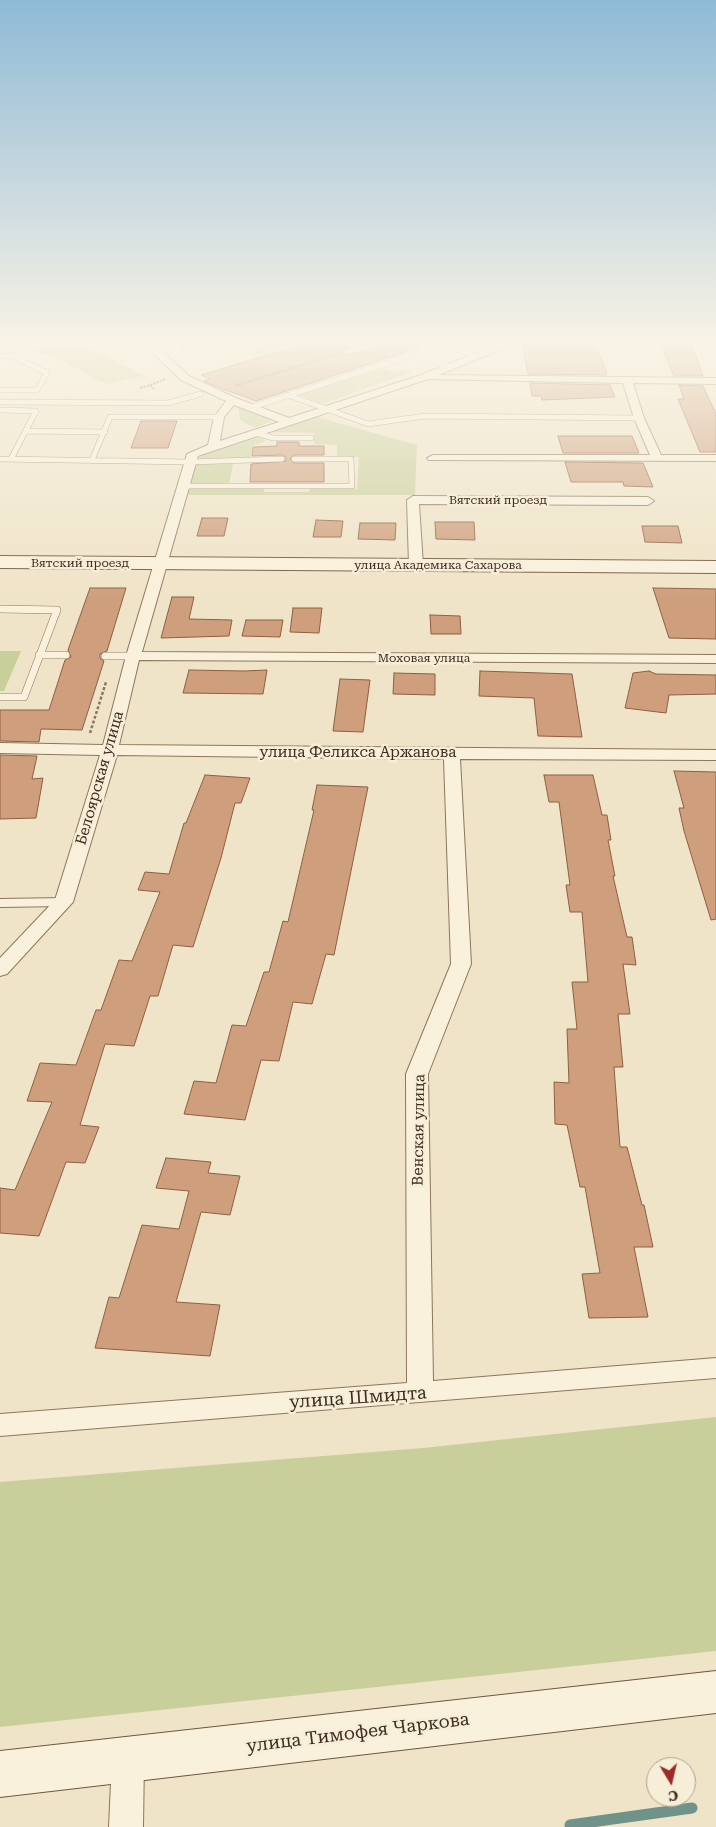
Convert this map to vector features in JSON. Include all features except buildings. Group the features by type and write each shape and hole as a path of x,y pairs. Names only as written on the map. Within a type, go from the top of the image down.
{"street":[{"path":"213,447 217,428"},
{"path":"160,563 193,454 270,428"},
{"path":"644,428 657,458"},
{"path":"433,458 716,458"},
{"name":"Вятский проезд","path":"416,565 413,500 648,501"},
{"name":"Вятский проезд","path":"0,562 160,563"},
{"name":"улица Академика Сахарова","path":"160,563 716,567"},
{"name":"Белоярская улица","path":"0,970 64,902 110,750 133,656 160,563"},
{"name":"Моховая улица","path":"133,656 716,659"},
{"name":"улица Феликса Аржанова","path":"0,748 452,754 716,755"},
{"name":"Венская улица","path":"420,1393 417,1074 461,964 452,754"},
{"name":"улица Шмидта","path":"0,1425 716,1368"},
{"name":"улица Тимофея Чаркова","path":"0,1774 716,1692"},
{"path":"126,1827 128,1760"}],"lane":[{"path":"92,460 106,428"},
{"path":"11,459 27,431 105,432"},
{"path":"256,433 273,438 311,438"},
{"path":"0,459 190,462 282,459"},
{"path":"182,486 352,486 352,459 294,459"},
{"path":"0,609 57,610 24,697 0,697"},
{"path":"40,655 66,655"},
{"path":"106,656 133,656"},
{"path":"0,903 64,902"}],"path":[{"path":"89,738 114,656"}],"green space":[{"path":"282,428 357,428 417,445 415,495 188,495 189,489 264,488 264,492 309,492 310,489 357,489 359,457 337,457 337,445 314,444 314,433 271,432"},
{"path":"260,437 266,441 252,446 251,459 200,459 201,456"},
{"path":"196,464 233,464 229,484 191,484"},
{"path":"0,651 21,651 4,691 0,691"},
{"path":"716,1417 716,1651 0,1727 0,1482 423,1448"}],"waterway":[{"path":"570,1825 692,1808"}]}
